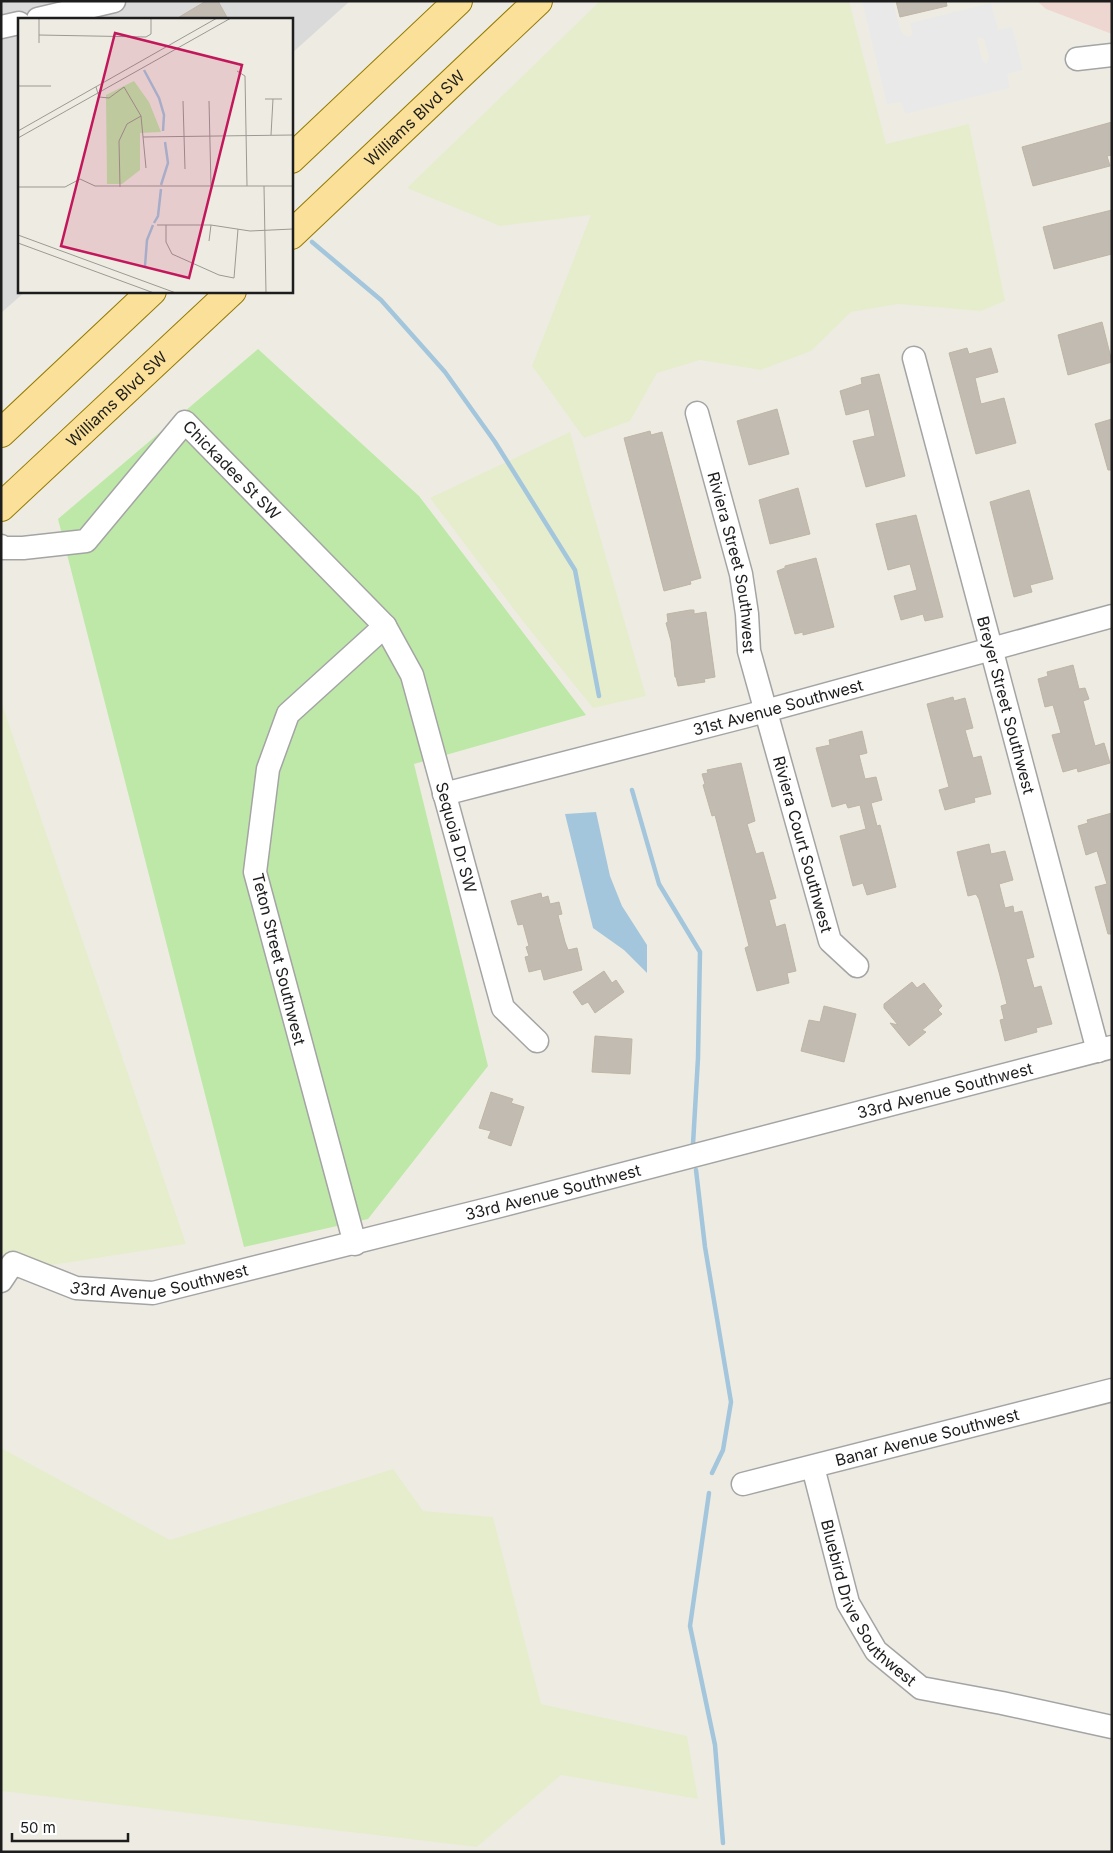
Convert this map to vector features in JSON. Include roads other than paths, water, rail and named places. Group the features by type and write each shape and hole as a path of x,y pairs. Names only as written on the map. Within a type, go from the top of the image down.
{"main road":[{"path":"292,158 458,1"},
{"name":"Williams Blvd SW","path":"292,234 538,1"},
{"path":"1,433 151,292"},
{"name":"Williams Blvd SW","path":"1,507 231,292"}],"street":[{"path":"42,18 114,1"},
{"path":"1,27 18,23"},
{"path":"1077,59 1112,55"},
{"name":"Breyer Street Southwest","path":"914,358 992,649 1105,1049"},
{"name":"Riviera Street Southwest","path":"697,412 741,574 749,651 766,711"},
{"name":"Chickadee St SW","path":"1,546 3,548 23,548 86,541 184,422 385,626"},
{"name":"31st Avenue Southwest","path":"444,794 766,711 1112,616"},
{"name":"Sequoia Dr SW","path":"385,626 412,675 503,1008 537,1041"},
{"name":"Teton Street Southwest","path":"354,1244 255,872 268,768 288,714 385,626"},
{"name":"Riviera Court Southwest","path":"766,711 830,941 857,966"},
{"name":"33rd Avenue Southwest","path":"1,1280 13,1263 76,1288 153,1293 354,1244 1105,1049"},
{"name":"Banar Avenue Southwest","path":"744,1484 1112,1390"},
{"name":"Bluebird Drive Southwest","path":"813,1467 848,1603 876,1650 921,1688 1002,1703 1112,1727"}],"water":[{"path":"596,812 610,876 622,906 647,945 647,973 624,950 593,928 565,814"}],"waterway":[{"path":"312,242 381,300 445,372 495,442 575,570 599,696"},
{"path":"632,790 659,884 700,952 698,1058 693,1144"},
{"path":"696,1170 705,1247 731,1402 723,1450 712,1473"},
{"path":"709,1493 690,1626 715,1745 723,1843"}]}
